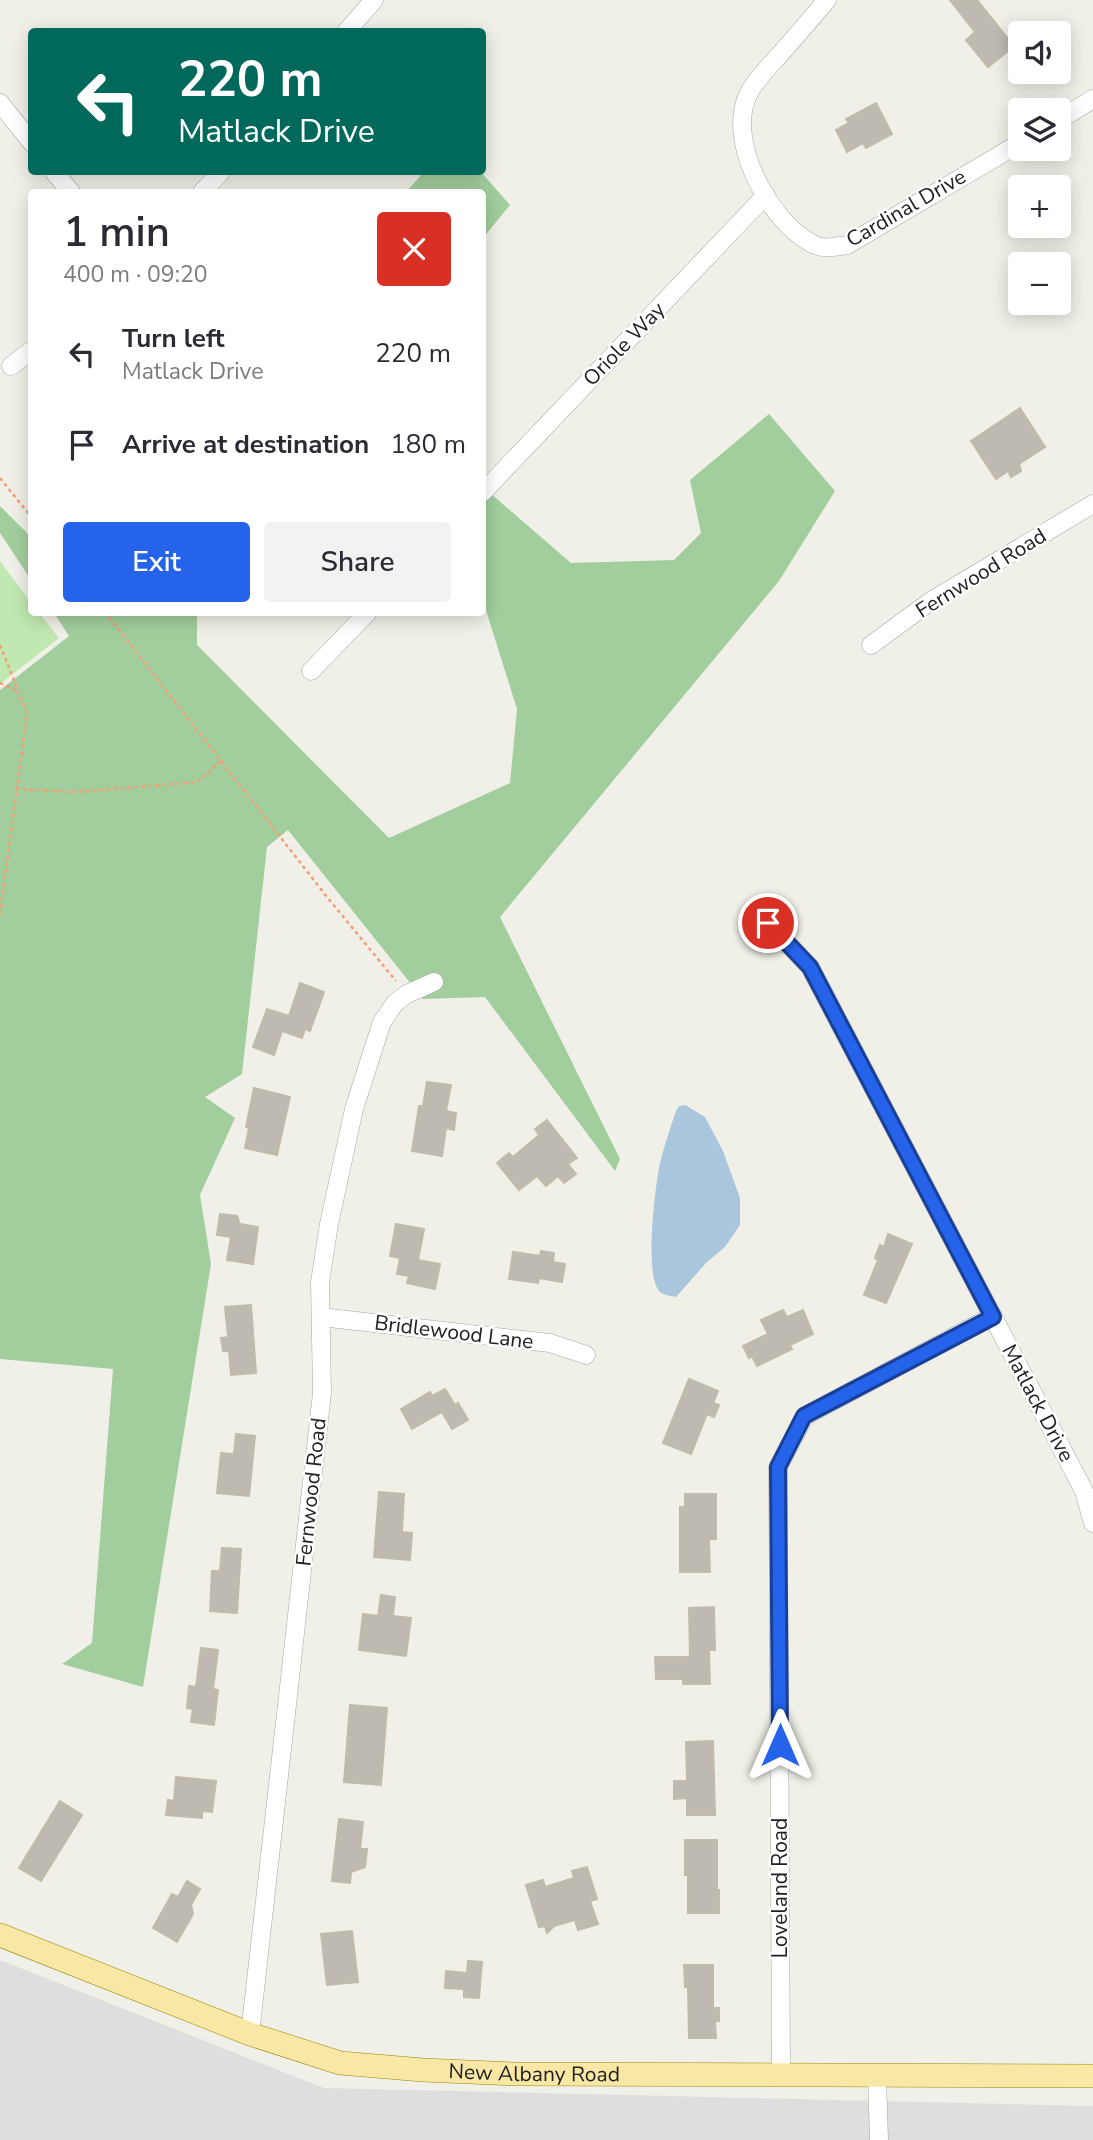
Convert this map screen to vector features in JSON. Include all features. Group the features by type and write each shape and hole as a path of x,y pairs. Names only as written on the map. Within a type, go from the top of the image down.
{"main road":[{"name":"New Albany Road","path":"0,1935 250,2034 340,2063 505,2074 1093,2076"}],"street":[{"path":"350,28 374,0"},
{"name":"Cardinal Drive","path":"827,0 748,95 741,117 743,140 750,163 782,221 811,244 829,248 847,245 1008,150"},
{"path":"1071,113 1093,99"},
{"path":"0,103 28,138"},
{"path":"57,175 68,189"},
{"path":"205,189 218,175"},
{"name":"Oriole Way","path":"486,489 766,195"},
{"path":"12,366 28,353"},
{"name":"Fernwood Road","path":"871,645 931,601 1093,504"},
{"path":"311,671 364,616"},
{"name":"Matlack Drive","path":"768,923 810,967 1084,1491 1093,1523"},
{"name":"Fernwood Road","path":"250,2034 322,1393 320,1282 329,1224 355,1109 382,1022 395,1003 407,994 435,982"},
{"name":"Bridlewood Lane","path":"321,1317 550,1343 586,1355"},
{"name":"Loveland Road","path":"781,2075 778,1467 804,1416 993,1317"},
{"path":"877,2076 879,2140"}],"path":[{"path":"0,478 28,514"},
{"path":"108,616 407,994"},
{"path":"0,645 27,713 0,914"},
{"path":"0,683 18,691"},
{"path":"16,789 75,792 197,782 221,761"}],"shaded area":[{"path":"0,1960 324,2088 1093,2106 1093,2140 0,2140"}],"green space":[{"path":"421,175 484,175 510,205 486,234 486,189 409,189"},
{"path":"769,414 835,491 779,581 500,917 620,1159 615,1171 485,997 423,999 288,830 267,847 242,1074 205,1097 235,1118 200,1195 211,1264 143,1687 62,1664 92,1643 113,1369 0,1359 0,690 69,636 56,616 197,616 197,645 389,838 510,783 517,709 486,611 486,490 571,563 674,560 701,533 690,480"},
{"path":"0,506 28,534 28,575 0,533"},
{"path":"0,561 28,599 28,616 41,616 59,638 0,684"}],"water":[{"path":"685,1105 705,1117 723,1151 740,1198 740,1225 725,1247 707,1262 676,1297 660,1292 655,1283 652,1233 662,1154 676,1111 679,1106"}],"building":[{"path":"950,0 977,0 1008,39 1008,51 988,67 966,40 975,32"},
{"path":"876,103 892,134 866,148 863,143 847,152 836,130 849,123 846,119"},
{"path":"1020,408 1045,447 1019,464 1021,471 1011,477 1008,471 996,479 971,441"},
{"path":"300,983 324,992 310,1031 305,1029 302,1038 282,1031 274,1055 253,1047 267,1009 289,1016"},
{"path":"427,1082 451,1085 446,1111 456,1113 454,1130 446,1128 442,1156 412,1151 419,1106 423,1106"},
{"path":"254,1088 290,1097 277,1155 245,1148 249,1128 246,1127"},
{"path":"547,1120 577,1158 568,1164 576,1174 564,1183 558,1176 546,1186 537,1176 519,1190 497,1163 509,1153 513,1157 539,1135 535,1129"},
{"path":"220,1214 237,1216 240,1224 258,1227 253,1264 227,1260 231,1237 217,1235"},
{"path":"396,1224 424,1229 418,1260 440,1264 435,1289 407,1283 409,1276 397,1274 400,1258 390,1256"},
{"path":"888,1234 912,1244 886,1303 864,1295 878,1260 875,1258 880,1245 884,1247"},
{"path":"541,1251 554,1253 553,1262 565,1264 562,1282 539,1278 538,1283 509,1279 513,1252 540,1256"},
{"path":"251,1305 256,1373 231,1375 229,1351 223,1351 221,1338 228,1337 225,1307"},
{"path":"783,1310 787,1317 803,1310 813,1334 790,1345 792,1349 757,1366 743,1346 768,1334 761,1320"},
{"path":"689,1379 718,1391 713,1403 719,1405 714,1417 707,1414 691,1454 663,1443"},
{"path":"445,1389 468,1420 452,1429 442,1412 412,1429 401,1409 430,1392 432,1396"},
{"path":"236,1434 255,1436 249,1496 217,1493 221,1453 234,1454"},
{"path":"379,1492 404,1494 402,1532 412,1533 410,1560 374,1557"},
{"path":"685,1494 716,1494 716,1539 709,1539 710,1572 680,1572 680,1507 685,1507"},
{"path":"222,1548 241,1549 237,1613 210,1611 212,1571 220,1571"},
{"path":"381,1595 395,1597 393,1616 411,1618 406,1656 359,1650 363,1614 378,1616"},
{"path":"714,1607 715,1650 709,1650 710,1684 683,1684 683,1679 656,1679 655,1657 690,1657 689,1608"},
{"path":"201,1648 218,1650 213,1689 218,1690 214,1725 191,1722 193,1709 187,1708 189,1686 196,1687"},
{"path":"350,1705 387,1708 381,1785 344,1782"},
{"path":"713,1741 715,1815 687,1815 687,1798 674,1799 674,1781 687,1781 686,1742"},
{"path":"176,1777 216,1781 212,1812 202,1811 202,1818 166,1815 168,1800 174,1801"},
{"path":"60,1801 82,1815 41,1881 19,1868"},
{"path":"339,1819 363,1822 360,1849 367,1849 365,1867 351,1872 350,1883 332,1881"},
{"path":"685,1840 717,1840 719,1913 688,1913"},
{"path":"587,1867 597,1899 590,1901 598,1924 578,1930 575,1920 554,1926 547,1933 545,1926 539,1927 526,1885 543,1880 545,1887 574,1878 572,1871"},
{"path":"187,1881 200,1889 191,1905 193,1914 177,1942 153,1928 172,1894 178,1897"},
{"path":"352,1931 358,1982 327,1985 321,1934"},
{"path":"468,1961 482,1962 479,1998 464,1997 464,1989 445,1988 446,1971 467,1973"},
{"path":"684,1965 713,1965 713,2008 719,2008 719,2021 715,2021 716,2038 689,2038 688,1987 685,1987"}],"route":[{"path":"768,923 810,967 993,1317 804,1416 778,1467 780,1745"}]}
